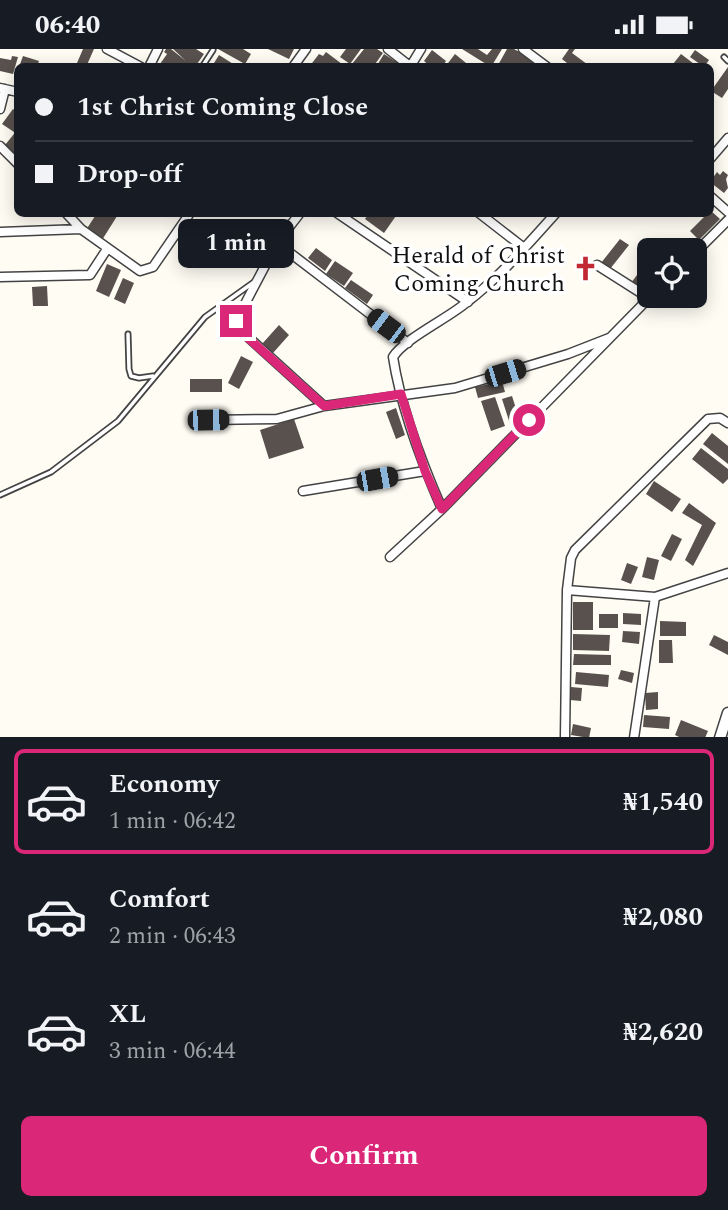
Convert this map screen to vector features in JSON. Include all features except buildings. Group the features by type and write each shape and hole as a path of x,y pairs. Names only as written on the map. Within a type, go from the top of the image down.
{"street":[{"path":"107,49 133,63"},
{"path":"388,49 406,63"},
{"path":"523,49 542,63"},
{"path":"0,110 3,88"},
{"path":"714,154 728,138"},
{"path":"0,146 14,160"},
{"path":"714,200 728,212"},
{"path":"70,217 107,249 140,271 153,267 187,217"},
{"path":"297,217 277,243 256,281 236,321 237,328 324,406"},
{"path":"343,217 468,302"},
{"path":"484,217 524,248"},
{"path":"442,509 425,471 401,394 393,357 408,343 468,302 552,217"},
{"path":"707,241 728,220"},
{"path":"0,232 81,229"},
{"path":"277,243 408,343"},
{"path":"0,277 90,275 107,249"},
{"path":"597,265 637,289"},
{"path":"390,557 442,509 639,308"},
{"path":"208,420 277,419 324,406 455,388 568,354 609,338"},
{"path":"568,354 581,366"},
{"path":"565,737 567,590 571,558 579,545 708,419 719,418 728,423"},
{"path":"303,491 425,471"},
{"path":"567,590 655,597 728,573"},
{"path":"634,737 655,597"},
{"path":"720,737 728,713"}],"lane":[{"path":"0,495 51,471 118,421 205,317 256,281"},
{"path":"128,334 131,376 155,376"}],"place":[{"name":"Herald of Christ Coming Church","path":"585,269"}],"route":[{"path":"236,321 237,328 324,406 401,394 425,471 442,509 529,420"}]}
